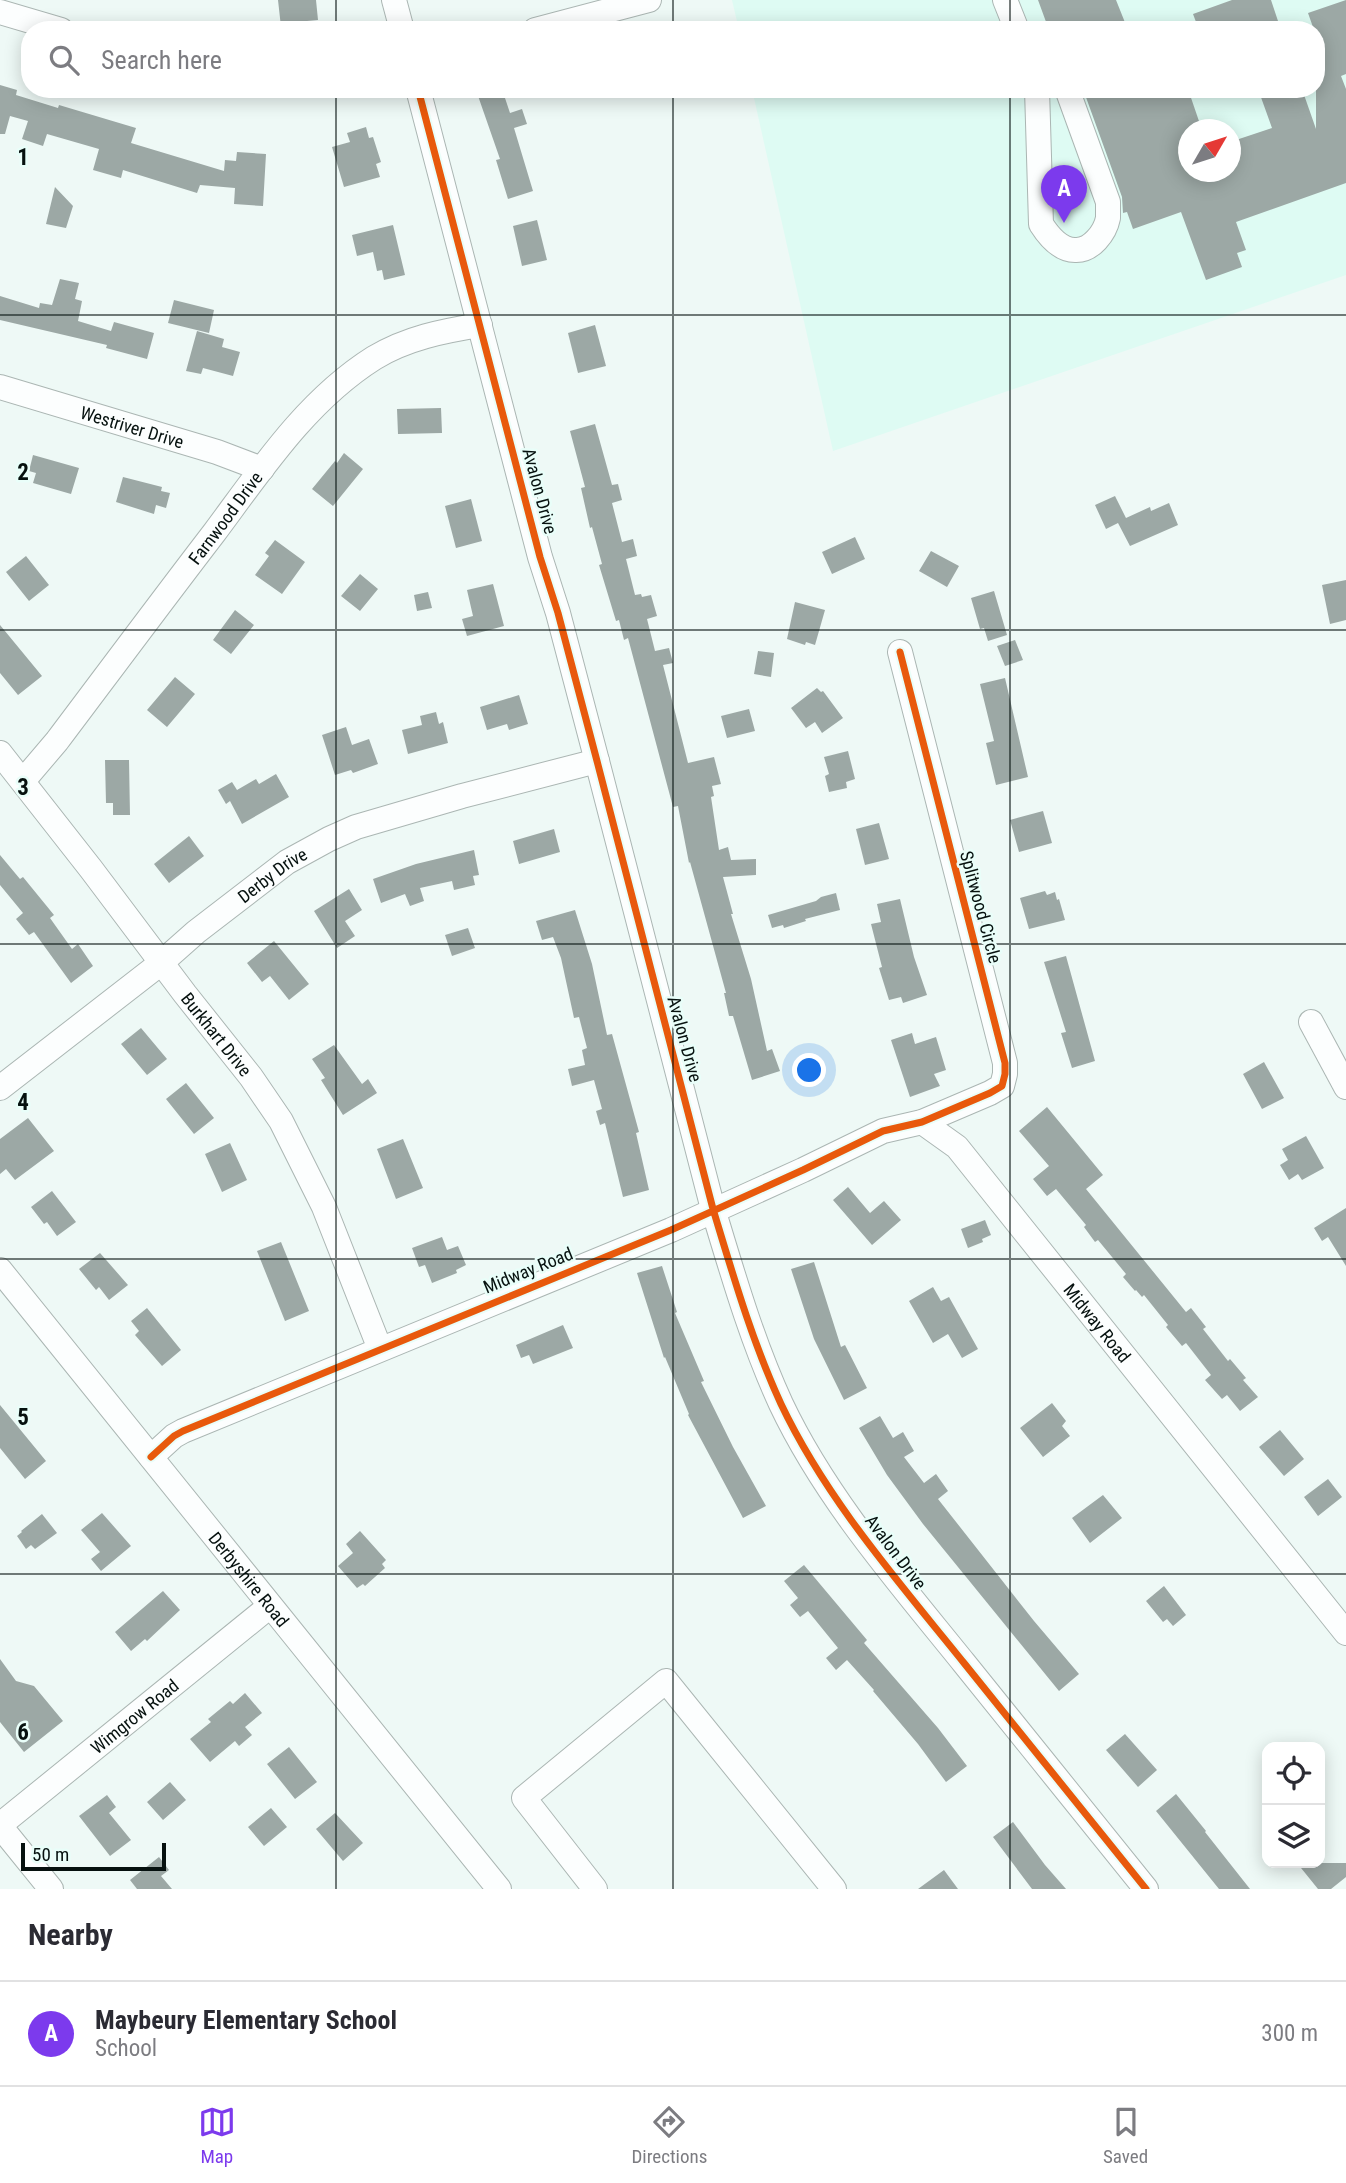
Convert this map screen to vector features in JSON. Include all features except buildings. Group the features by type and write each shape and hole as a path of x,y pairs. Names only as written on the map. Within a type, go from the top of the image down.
{"street":[{"path":"394,0 400,21"},
{"path":"569,21 649,0"},
{"path":"1005,0 1013,21"},
{"path":"0,12 30,21"},
{"name":"Avalon Drive","path":"420,98 713,1209 757,1347 782,1405 804,1446 848,1515 910,1598 1146,1889"},
{"path":"1037,98 1041,224 1048,236 1061,246 1074,250 1088,247 1099,239 1108,220 1108,202 1070,98"},
{"name":"Farnwood Drive","path":"23,781 57,741 262,469 332,388 376,357 411,341 433,333 480,325"},
{"name":"Westriver Drive","path":"0,387 217,452 262,469"},
{"name":"Splitwood Circle","path":"900,652 1006,1074 1002,1086 990,1093 922,1122"},
{"name":"Burkhart Drive","path":"0,753 251,1077 281,1121 324,1207 380,1349"},
{"name":"Derby Drive","path":"0,1088 287,862 356,827 597,761"},
{"path":"1311,1022 1346,1087"},
{"name":"Midway Road","path":"151,1457 183,1431 671,1230 883,1131 922,1122 957,1147 1346,1633"},
{"name":"Derbyshire Road","path":"0,1270 499,1889"},
{"name":"Wimgrow Road","path":"0,1826 270,1606"},
{"path":"595,1889 524,1798 666,1681 834,1889"},
{"path":"0,1826 51,1889"}],"shaded area":[{"path":"732,0 1346,0 1346,275 833,451 754,98 1325,98 1325,21 737,21"}],"cycle path":[{"path":"420,98 713,1209 761,1356 799,1439 841,1506 1146,1889"},
{"path":"151,1457 183,1431 671,1230 883,1131 922,1122 1002,1086 1005,1063 900,652"}],"place":[{"name":"Maybeury Elementary School","path":"1064,223"}]}
